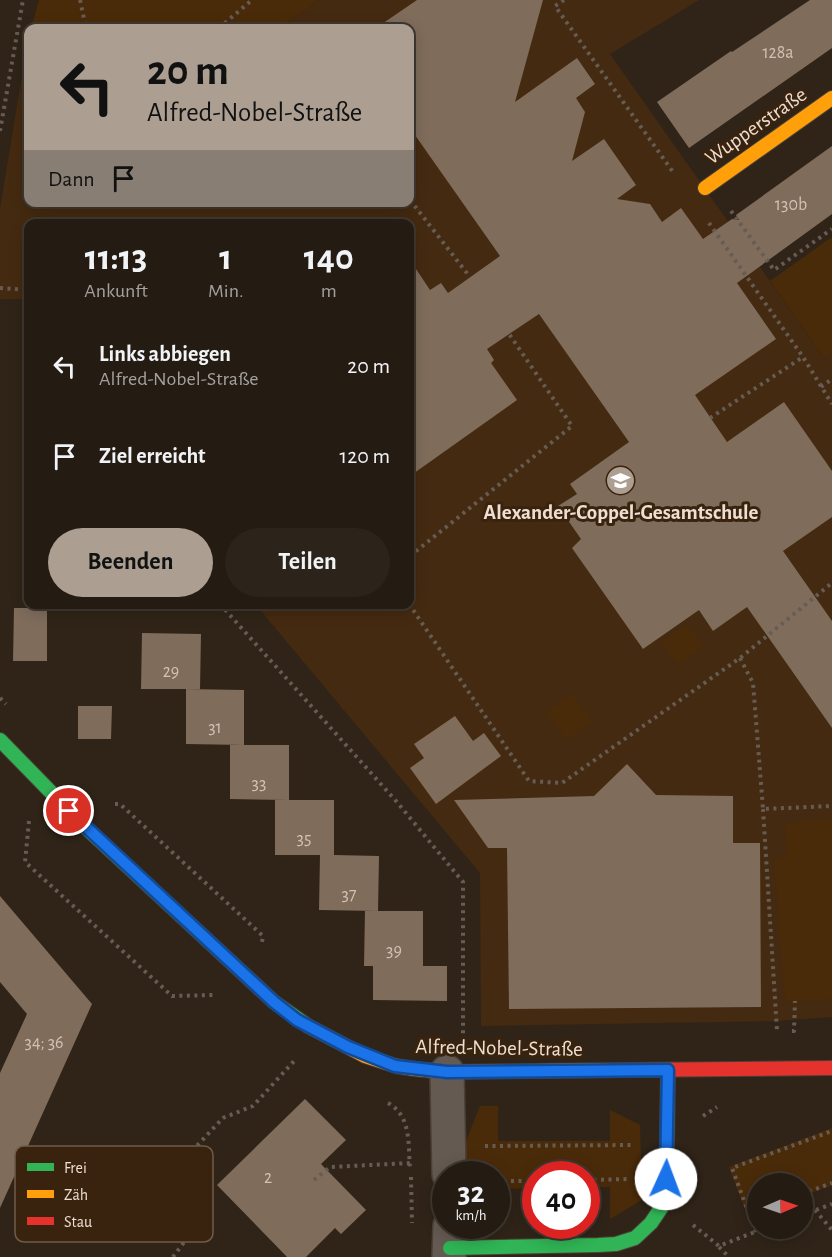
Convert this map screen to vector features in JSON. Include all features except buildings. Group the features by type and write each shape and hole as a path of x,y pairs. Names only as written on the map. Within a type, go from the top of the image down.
{"street":[{"name":"Wupperstraße","path":"708,186 832,98"},
{"name":"Alfred-Nobel-Straße","path":"0,740 30,773 91,832 274,1002 297,1020 348,1047 395,1066 447,1072 832,1068"},
{"path":"450,1244 607,1245 635,1238 651,1223 663,1205 668,1070"},
{"path":"447,1072 448,1160"}],"path":[{"path":"0,131 23,0"},
{"path":"80,0 85,24"},
{"path":"224,24 252,0"},
{"path":"708,186 774,270 832,229"},
{"path":"414,205 470,277"},
{"path":"0,288 24,290"},
{"path":"414,553 572,426 509,334"},
{"path":"710,418 803,357 832,404"},
{"path":"821,387 832,379"},
{"path":"412,609 529,781 562,783 740,658 832,583"},
{"path":"224,609 396,801 463,882 464,1036 452,1036"},
{"path":"740,658 753,683 777,1031 794,1031 795,1001"},
{"path":"0,698 7,706"},
{"path":"108,805 120,804 262,936 262,947"},
{"path":"763,809 832,806"},
{"path":"22,812 29,820 25,862 172,996 223,994"},
{"path":"197,1146 223,1118 253,1106 299,1055"},
{"path":"382,1100 393,1106 407,1128 412,1225"},
{"path":"448,1160 687,1144 697,1123 709,1111 726,1102"},
{"path":"747,1209 732,1168 832,1131"},
{"path":"314,1180 330,1167 410,1164"},
{"path":"813,1190 832,1183"},
{"path":"832,1204 815,1210 832,1230"},
{"path":"684,1218 729,1257"},
{"path":"719,1246 747,1235"},
{"path":"173,1257 184,1242"}],"shaded area":[{"path":"39,0 320,0 285,24 32,24"},
{"name":"Alexander-Coppel-Gesamtschule","path":"320,0 699,0 610,54 824,358 832,353 832,1017 776,1021 481,1026 480,873 259,609 414,609 414,219 24,219 24,299 0,299 0,209 24,63 24,207 414,207 414,24 285,24"},
{"path":"832,237 832,353 824,358 770,281"},
{"path":"687,624 704,647 677,665 661,642"},
{"path":"572,694 592,721 567,740 546,712"},
{"path":"832,819 832,999 785,1002 774,859 787,857 785,823"},
{"path":"480,1106 498,1106 498,1141 610,1141 610,1110 640,1125 642,1200 610,1219 610,1187 600,1187 600,1161 522,1161 522,1188 510,1189 510,1161 464,1161 464,1146"},
{"path":"832,1128 832,1185 813,1192 813,1173 747,1173 747,1214 729,1167"}],"traffic: fast":[{"path":"0,740 82,824 274,1002 308,1026"},
{"path":"450,1248 598,1245 616,1244 635,1238 651,1223 663,1205 668,1070"}],"traffic: slow":[{"path":"705,188 832,98"},
{"path":"308,1026 365,1056 396,1066 415,1069 447,1072 629,1070"}],"traffic: jam":[{"path":"629,1070 832,1068"}],"place":[{"name":"Alexander-Coppel-Gesamtschule","path":"621,481"}],"route":[{"path":"69,811 274,1002 297,1020 348,1047 395,1066 447,1072 668,1070 666,1179"}]}
